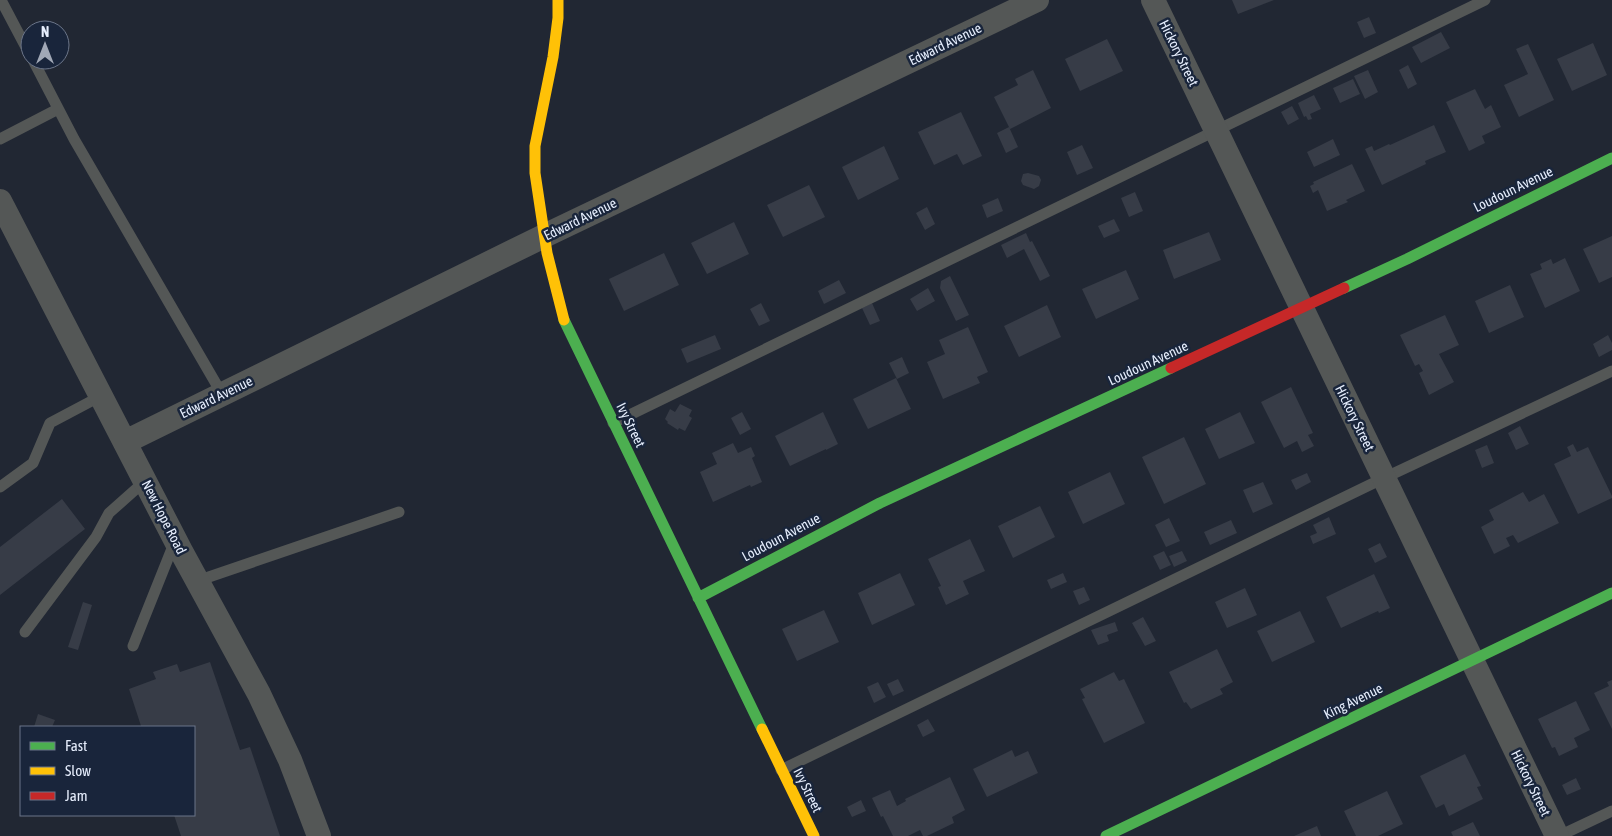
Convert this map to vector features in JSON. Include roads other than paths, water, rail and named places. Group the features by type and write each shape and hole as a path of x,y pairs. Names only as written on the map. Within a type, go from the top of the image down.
{"street":[{"name":"Ivy Street","path":"558,0 558,18 553,57 539,121 535,172 544,236 564,319 814,836"},
{"name":"Edward Avenue","path":"125,442 544,236 1037,0"},
{"name":"Hickory Street","path":"1153,0 1558,836"},
{"name":"Loudoun Avenue","path":"698,598 880,503 1407,259 1612,158"},
{"name":"New Hope Road","path":"0,201 175,540 259,694 290,760 320,836"},
{"name":"King Avenue","path":"1106,836 1612,593"}],"lane":[{"path":"1,0 20,36"},
{"path":"613,422 1485,0"},
{"path":"38,70 74,139 222,394"},
{"path":"0,139 58,108"},
{"path":"781,770 1384,478 1612,371"},
{"path":"0,487 33,463 50,422 101,396"},
{"path":"25,632 96,537 109,513 146,481"},
{"path":"198,581 399,512"},
{"path":"133,646 175,540"},
{"path":"1558,836 1612,811"}]}
